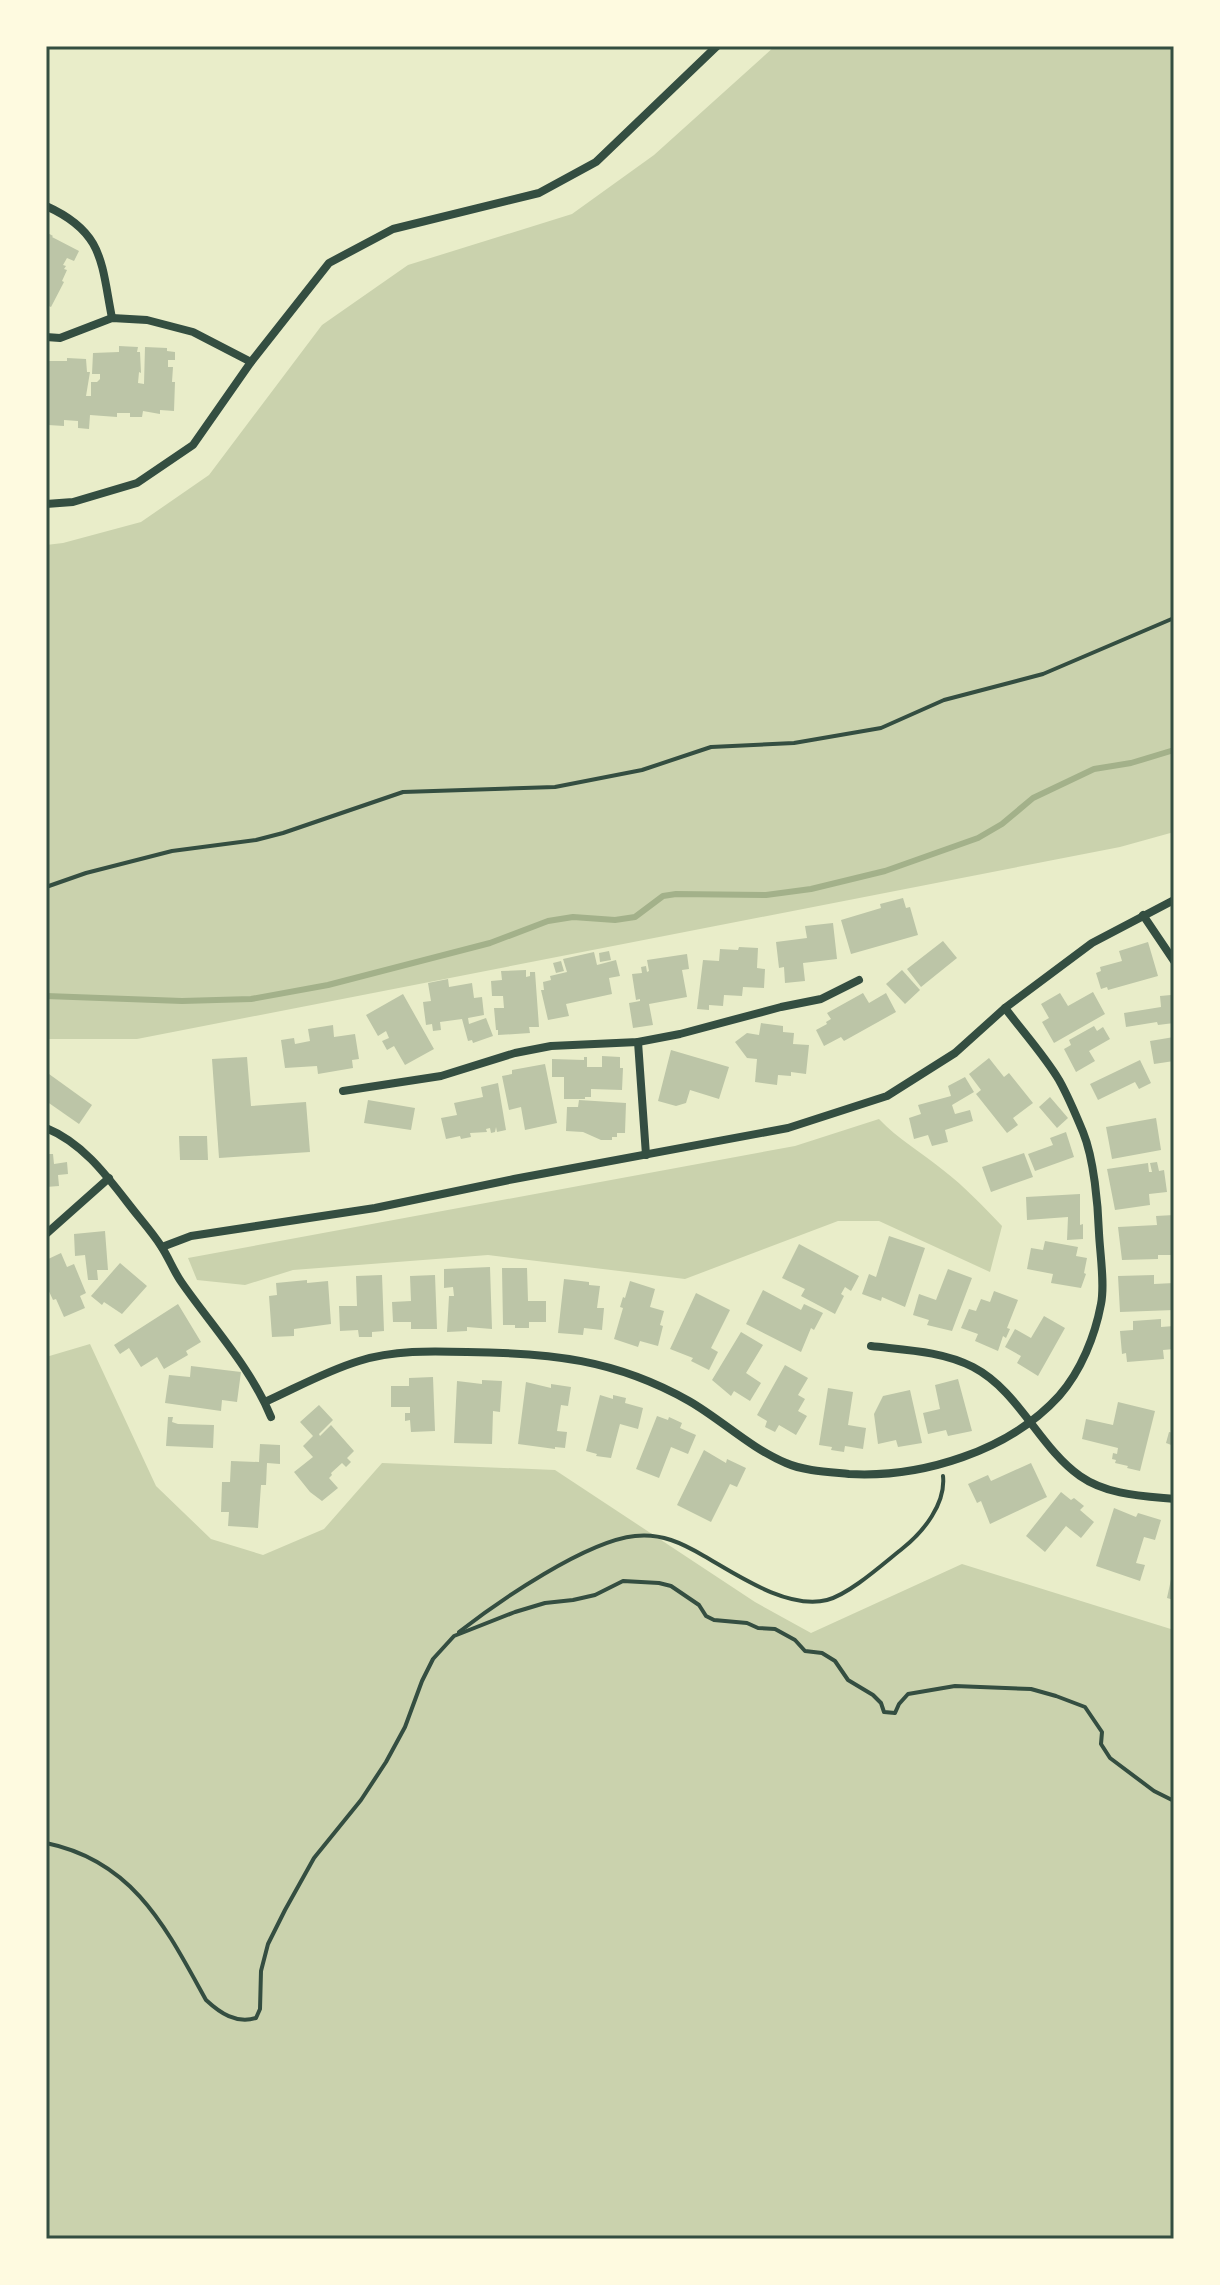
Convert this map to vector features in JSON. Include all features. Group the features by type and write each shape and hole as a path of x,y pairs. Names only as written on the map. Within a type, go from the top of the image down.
{"street":[{"path":"46,504 73,502 137,483 193,445 251,362 329,263 393,229 539,193 596,162 717,46"},
{"path":"46,206 67,215 90,236 100,254 112,318"},
{"path":"46,337 60,338 112,318 147,320 193,332 251,362"},
{"path":"162,1247 191,1236 375,1208 788,1128 887,1096 955,1053 1005,1008 1092,943 1174,900"},
{"path":"1143,915 1174,961"},
{"path":"343,1091 441,1076 515,1053 551,1046 638,1042 680,1034 821,999 859,980"},
{"path":"265,1402 333,1370 383,1355 431,1351 512,1353 582,1360 632,1374 690,1402 749,1443 788,1465 851,1474 904,1470 940,1464 994,1444 1030,1421 1060,1395 1086,1354 1102,1301 1097,1200 1085,1136 1058,1080 1005,1008"},
{"path":"638,1042 646,1155"},
{"path":"46,1128 61,1134 95,1161 109,1178 162,1247 180,1281 222,1337 265,1402 271,1417"},
{"path":"46,1234 109,1178"},
{"path":"871,1346 924,1352 973,1368 1009,1397 1080,1476 1118,1493 1174,1499"}],"path":[{"path":"46,887 86,873 172,851 256,840 283,833 403,792 555,787 642,770 711,747 794,743 881,728 944,700 1043,674 1174,618"},
{"path":"46,1843 68,1848 97,1861 128,1882 161,1922 206,2000 217,2010 237,2020 256,2018 260,2009 261,1971 268,1944 285,1910 314,1858 361,1800 386,1762 405,1727 433,1659 454,1636 494,1605 566,1563 609,1542 636,1536 667,1537 766,1590 798,1601 828,1600 863,1580 915,1538 935,1510 944,1481 940,1464"},
{"path":"454,1636 545,1603 595,1595 623,1581 659,1583 671,1586 699,1605 706,1616 714,1620 775,1629 795,1640 805,1651 822,1653 835,1661 848,1680 873,1695 884,1712 895,1713 908,1694 955,1686 1031,1689 1085,1707 1102,1732 1101,1744 1110,1758 1154,1791 1174,1801"}],"green space":[{"path":"775,46 1174,46 1174,832 1120,847 137,1039 46,1039 46,545 141,522 209,475 322,325 408,265 572,214 654,155"},
{"path":"879,1119 959,1183 1002,1226 990,1272 879,1221 838,1221 685,1279 488,1255 293,1270 245,1285 197,1280 188,1258 795,1146"},
{"path":"90,1344 156,1486 211,1539 263,1555 324,1529 382,1463 555,1470 755,1602 811,1633 962,1564 1174,1630 1174,2239 46,2239 46,1357"}],"building":[{"path":"46,232 79,251 74,261 67,258 63,265 67,270 64,282 51,307 46,305"},
{"path":"119,346 138,347 141,373 138,383 144,384 145,347 167,348 167,351 175,352 175,360 168,360 168,367 173,367 172,382 175,382 174,411 160,410 160,414 143,411 142,417 130,417 130,413 117,413 117,417 90,415 89,429 78,428 78,421 64,420 64,426 48,425 46,361 86,359 87,372 90,372 86,396 91,396 91,382 100,379 100,374 92,374 93,353 119,352"},
{"path":"903,898 906,908 910,907 918,935 851,954 841,920"},
{"path":"833,923 837,959 803,963 805,981 785,983 784,967 779,968 776,942 807,938 805,926"},
{"path":"943,941 957,958 921,987 907,969"},
{"path":"1148,942 1158,976 1108,990 1107,987 1101,989 1096,973 1101,971 1100,967 1122,961 1119,951"},
{"path":"739,947 758,948 757,968 765,969 764,988 743,987 742,996 724,995 723,1006 709,1005 709,1010 697,1009 703,960 719,961 720,949 738,950"},
{"path":"609,951 611,960 600,962 599,953"},
{"path":"594,952 597,965 616,960 620,976 609,978 612,994 566,1004 569,1016 548,1020 541,990 544,990 543,982 551,980 550,976 567,972 563,959"},
{"path":"687,954 689,969 682,970 687,997 649,1004 653,1025 633,1028 629,1003 640,999 636,1000 632,974 642,973 641,967 646,966 649,971 647,960"},
{"path":"561,961 564,971 556,973 553,963"},
{"path":"526,970 526,977 530,976 530,972 535,972 539,1027 529,1027 530,1033 498,1035 494,1008 504,1008 503,996 492,996 491,981 502,980 501,971"},
{"path":"902,970 920,990 905,1004 886,984"},
{"path":"448,979 449,987 472,983 474,998 482,997 484,1015 468,1018 469,1024 486,1018 493,1036 473,1043 472,1040 468,1041 462,1019 440,1022 441,1030 433,1031 432,1024 426,1025 423,1002 431,1001 428,983"},
{"path":"1093,992 1105,1014 1054,1043 1042,1022 1049,1018 1041,1004 1060,993 1068,1006"},
{"path":"863,993 869,1003 886,993 896,1012 844,1041 841,1037 824,1046 816,1030 831,1019 827,1013"},
{"path":"403,994 434,1049 405,1065 394,1046 387,1050 382,1041 389,1038 386,1031 378,1036 366,1015"},
{"path":"1171,995 1174,1023 1158,1025 1157,1022 1126,1027 1124,1013 1161,1007 1160,996"},
{"path":"761,1023 783,1026 783,1032 794,1033 793,1044 809,1045 806,1074 791,1072 791,1076 778,1075 777,1085 755,1082 757,1059 747,1058 735,1042 747,1033 759,1035"},
{"path":"333,1025 334,1037 355,1034 359,1059 352,1060 353,1068 318,1074 317,1066 285,1068 281,1040 294,1038 295,1044 310,1041 308,1029"},
{"path":"1094,1026 1097,1031 1103,1027 1110,1039 1089,1051 1095,1061 1076,1072 1064,1049 1071,1045 1069,1040"},
{"path":"1174,1037 1174,1061 1154,1064 1150,1041"},
{"path":"671,1050 729,1067 719,1099 690,1090 686,1103 676,1106 658,1101"},
{"path":"602,1056 620,1057 622,1090 591,1089 591,1097 564,1099 564,1077 552,1077 552,1059 584,1060 587,1057 587,1067 602,1067"},
{"path":"247,1057 251,1106 306,1102 310,1152 219,1158 212,1059"},
{"path":"989,1058 1004,1077 1009,1073 1033,1103 1013,1118 1018,1125 1007,1133 976,1094 981,1090 969,1074"},
{"path":"1140,1060 1151,1083 1139,1089 1135,1082 1098,1100 1090,1084"},
{"path":"545,1064 557,1123 525,1130 521,1107 509,1110 502,1076 512,1074 512,1070"},
{"path":"49,1074 92,1105 79,1124 46,1101 46,1078"},
{"path":"965,1077 974,1092 952,1105 955,1114 970,1110 973,1121 945,1130 948,1142 932,1146 928,1135 914,1139 909,1118 921,1114 918,1105 951,1096 948,1086"},
{"path":"498,1083 506,1130 497,1132 496,1127 495,1132 491,1133 490,1128 486,1129 487,1132 470,1133 471,1137 446,1139 441,1118 457,1115 454,1103 483,1097 481,1087"},
{"path":"1050,1097 1068,1118 1057,1128 1039,1107"},
{"path":"368,1100 415,1108 411,1130 364,1123"},
{"path":"579,1100 626,1103 625,1133 617,1133 612,1140 601,1140 583,1132 566,1131 567,1107 578,1107"},
{"path":"1156,1118 1161,1150 1112,1159 1106,1127"},
{"path":"1066,1132 1074,1157 1035,1171 1028,1154 1053,1145 1050,1138"},
{"path":"179,1136 207,1136 208,1160 180,1160"},
{"path":"1024,1153 1033,1177 991,1192 982,1167"},
{"path":"46,1154 53,1154 54,1164 67,1162 68,1174 58,1175 59,1186 46,1187"},
{"path":"1157,1162 1159,1171 1164,1170 1167,1192 1149,1194 1150,1205 1115,1210 1107,1169 1148,1163 1149,1172 1152,1172 1150,1163"},
{"path":"1080,1194 1083,1239 1067,1240 1068,1217 1027,1220 1026,1197"},
{"path":"1174,1215 1174,1255 1158,1255 1158,1259 1122,1260 1118,1227 1157,1225 1156,1216"},
{"path":"105,1231 108,1270 97,1270 98,1280 88,1280 85,1255 75,1256 74,1234"},
{"path":"889,1236 925,1248 905,1307 882,1297 881,1301 862,1294 869,1274 876,1277"},
{"path":"1045,1241 1078,1247 1076,1256 1087,1258 1081,1288 1051,1283 1053,1274 1027,1269 1031,1248 1043,1250"},
{"path":"799,1244 859,1276 851,1291 845,1287 835,1314 801,1296 805,1289 782,1278"},
{"path":"61,1253 67,1267 74,1264 86,1293 80,1296 85,1308 64,1317 46,1285 46,1260"},
{"path":"120,1263 147,1286 122,1314 91,1296"},
{"path":"490,1267 492,1329 467,1327 467,1331 447,1332 449,1296 454,1296 453,1287 444,1288 444,1269"},
{"path":"502,1268 527,1268 528,1301 546,1301 546,1322 529,1322 529,1328 503,1325"},
{"path":"948,1269 972,1278 952,1331 927,1325 929,1320 913,1315 919,1294 936,1300"},
{"path":"382,1275 384,1331 372,1332 372,1337 359,1337 358,1330 340,1331 339,1306 357,1306 356,1276"},
{"path":"435,1275 437,1329 411,1329 411,1322 393,1322 392,1302 411,1301 410,1276"},
{"path":"1154,1275 1154,1284 1174,1283 1174,1310 1120,1312 1118,1276"},
{"path":"564,1279 600,1286 597,1308 604,1308 602,1330 584,1328 583,1335 558,1333"},
{"path":"307,1280 307,1283 328,1281 331,1324 294,1329 294,1336 272,1337 269,1296 277,1295 276,1283"},
{"path":"630,1281 655,1289 650,1307 664,1311 658,1346 640,1341 638,1347 614,1339 623,1308 620,1307"},
{"path":"763,1290 801,1310 804,1304 823,1313 814,1330 811,1328 801,1352 746,1324"},
{"path":"994,1291 1018,1300 1007,1328 1010,1329 1006,1338 1003,1336 998,1351 975,1341 978,1334 961,1328 969,1309 976,1311 981,1299 990,1302"},
{"path":"696,1293 730,1310 711,1348 718,1352 709,1370 691,1361 693,1358 670,1349"},
{"path":"178,1304 201,1342 186,1351 188,1355 164,1369 157,1357 141,1367 129,1348 120,1354 114,1345"},
{"path":"1044,1316 1065,1328 1038,1376 1017,1363 1021,1356 1005,1347 1015,1329 1031,1338"},
{"path":"1161,1319 1161,1327 1174,1326 1174,1349 1163,1350 1164,1359 1127,1362 1126,1353 1122,1354 1120,1331 1133,1330 1133,1321"},
{"path":"741,1332 763,1345 746,1373 761,1383 750,1401 734,1391 731,1396 712,1380"},
{"path":"785,1365 808,1378 798,1395 805,1399 798,1411 807,1416 796,1435 779,1425 775,1432 765,1427 767,1421 757,1415"},
{"path":"191,1366 241,1372 237,1402 222,1400 221,1411 165,1403 169,1375 190,1377"},
{"path":"433,1377 435,1431 411,1432 410,1420 405,1421 405,1413 410,1413 410,1407 391,1407 391,1386 409,1386 409,1378"},
{"path":"958,1379 972,1431 948,1436 946,1430 928,1434 923,1413 940,1409 935,1385"},
{"path":"482,1380 502,1381 500,1412 493,1411 492,1444 454,1443 457,1381 482,1384"},
{"path":"526,1382 551,1388 551,1384 571,1387 568,1406 561,1405 557,1431 567,1432 565,1448 518,1444"},
{"path":"828,1388 853,1392 848,1425 866,1428 863,1449 845,1446 844,1452 819,1445"},
{"path":"910,1390 922,1443 898,1447 896,1440 878,1444 874,1414 883,1396"},
{"path":"600,1395 613,1399 613,1395 626,1398 625,1403 643,1408 638,1429 620,1424 611,1458 586,1451"},
{"path":"1118,1402 1155,1411 1140,1471 1115,1463 1113,1453 1117,1454 1118,1448 1082,1439 1086,1419 1113,1425"},
{"path":"319,1405 333,1420 320,1436 331,1425 354,1451 347,1458 351,1462 346,1467 342,1463 331,1473 329,1478 338,1488 322,1501 294,1472 313,1457 303,1446 313,1436 300,1422"},
{"path":"657,1416 682,1423 680,1428 696,1435 688,1454 671,1447 659,1478 636,1469"},
{"path":"168,1417 173,1417 172,1422 178,1424 214,1425 213,1448 166,1446"},
{"path":"1169,1432 1174,1433 1174,1446 1166,1443"},
{"path":"260,1444 280,1445 280,1464 267,1463 266,1485 261,1485 258,1528 228,1526 229,1512 221,1512 222,1482 230,1482 231,1461 259,1462"},
{"path":"704,1450 726,1463 727,1459 746,1468 737,1487 730,1484 711,1522 677,1505"},
{"path":"1031,1463 1047,1497 990,1524 981,1501 977,1503 968,1484 988,1475 991,1481"},
{"path":"1061,1492 1084,1506 1080,1510 1094,1522 1081,1538 1066,1526 1045,1552 1026,1536"},
{"path":"1114,1508 1136,1517 1138,1513 1161,1520 1155,1540 1144,1537 1136,1563 1145,1565 1140,1581 1096,1566"},
{"path":"1174,1570 1174,1600 1167,1598"}],"waterway":[{"path":"46,996 182,1001 251,999 328,985 490,943 548,921 573,917 615,920 635,917 663,896 766,895 811,889 885,871 978,838 1002,824 1033,798 1094,769 1131,763 1174,750"}]}
